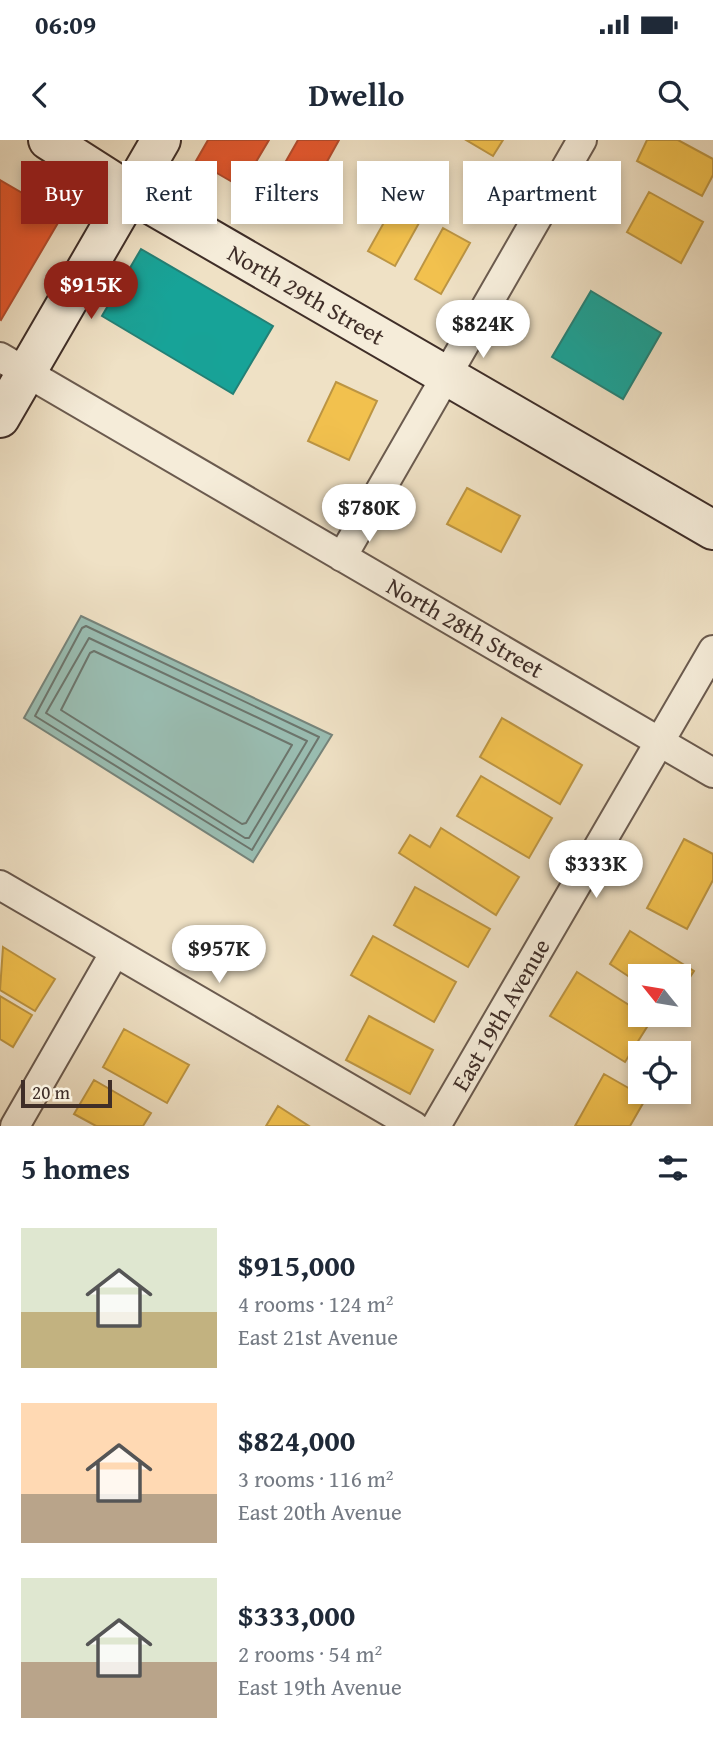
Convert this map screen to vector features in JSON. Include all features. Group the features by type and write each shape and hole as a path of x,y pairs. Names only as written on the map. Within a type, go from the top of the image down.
{"street":[{"name":"North 29th Street","path":"48,140 122,187"},
{"path":"149,161 161,140"},
{"path":"342,556 582,140"},
{"path":"0,418 13,365 122,206"},
{"name":"North 29th Street","path":"184,224 713,530"},
{"name":"North 28th Street","path":"13,365 713,773"},
{"name":"East 19th Avenue","path":"436,1126 713,650"},
{"path":"0,885 414,1126"},
{"path":"15,1126 115,952"}],"water":[{"path":"81,616 332,735 253,862 24,718"}],"building: Homes":[{"path":"466,140 503,140 493,156"},
{"path":"647,140 678,140 713,159 713,175 702,196 637,161"},
{"path":"649,192 703,222 681,263 627,232"},
{"path":"383,224 418,224 395,266 368,251"},
{"path":"443,228 470,243 441,294 415,279"},
{"path":"336,382 377,401 349,460 308,441"},
{"path":"467,488 520,516 501,552 447,524"},
{"path":"502,718 582,765 560,804 480,757"},
{"path":"481,776 552,818 529,858 457,816"},
{"path":"441,828 519,877 496,915 399,853 410,835 430,847"},
{"path":"684,839 713,854 713,880 687,929 647,908"},
{"path":"415,887 490,929 468,967 394,925"},
{"path":"630,931 683,964 628,964 628,976 610,964"},
{"path":"373,936 456,982 434,1022 351,975"},
{"path":"3,947 55,979 35,1011 0,990"},
{"path":"577,972 628,1004 628,1027 647,1027 638,1041 628,1041 628,1057 625,1062 550,1016"},
{"path":"0,996 32,1015 13,1047 0,1039"},
{"path":"369,1016 433,1050 410,1094 346,1060"},
{"path":"124,1029 189,1065 167,1103 103,1067"},
{"path":"604,1074 628,1088 628,1104 643,1104 630,1126 575,1126"},
{"path":"94,1080 151,1113 143,1126 96,1126 74,1114"},
{"path":"278,1106 309,1126 266,1126"}],"building: Shops":[{"path":"208,140 269,140 256,161 231,161 231,181 217,173 217,161 196,161"},
{"path":"298,140 339,140 327,161 286,161"},
{"path":"0,180 21,192 21,224 57,224 0,319"}],"building: Public":[{"path":"141,249 273,326 233,394 102,316"},
{"path":"591,291 661,333 623,399 552,357"}]}
